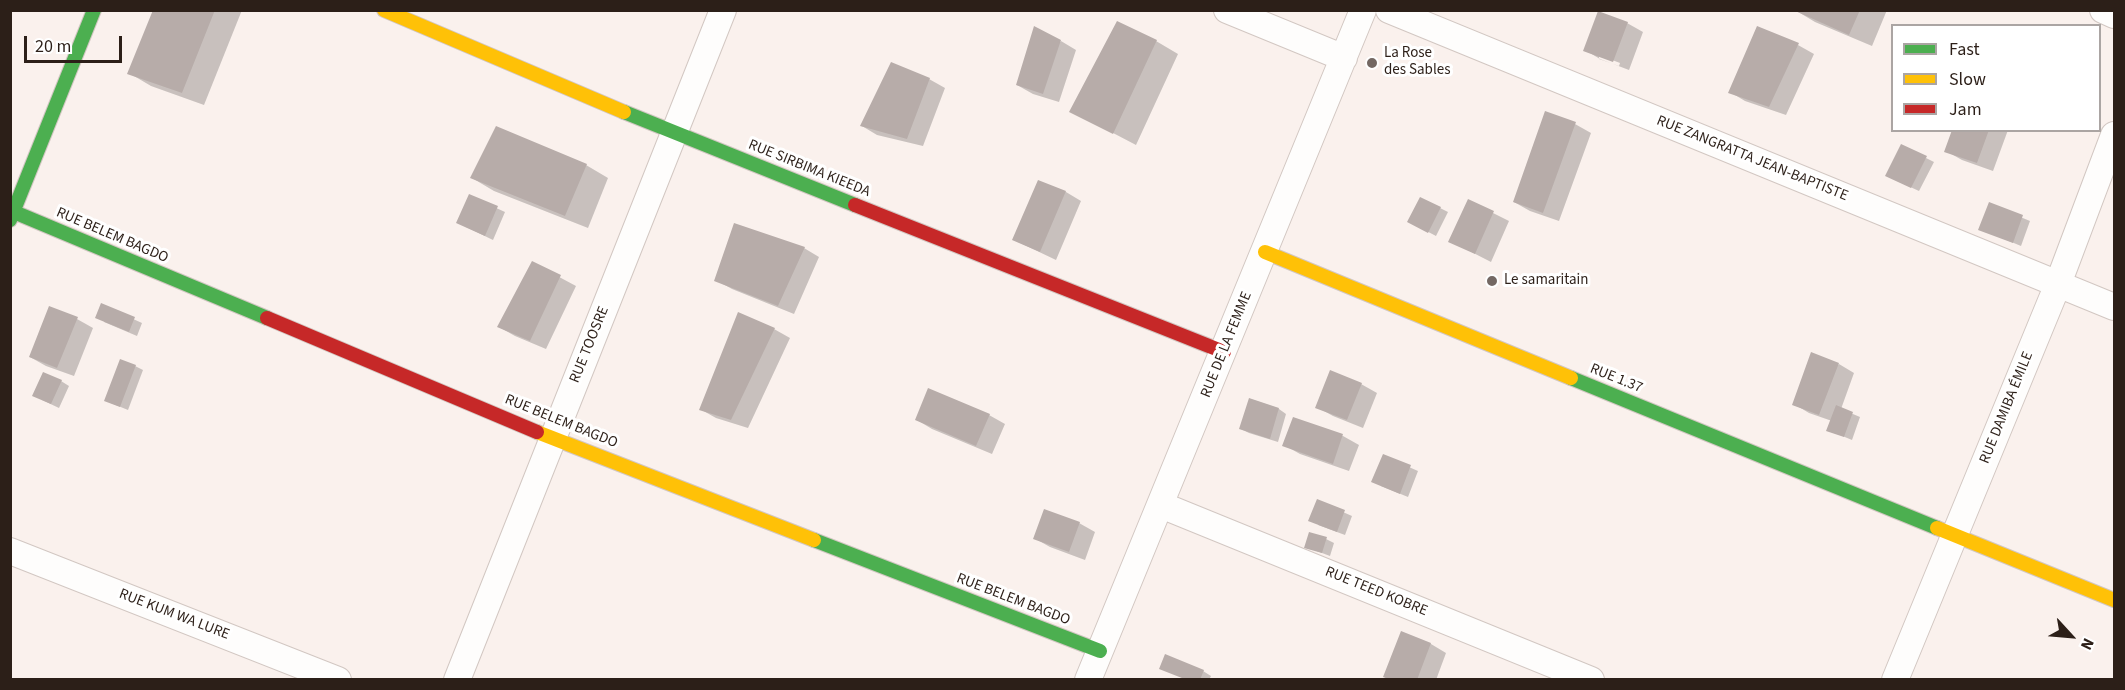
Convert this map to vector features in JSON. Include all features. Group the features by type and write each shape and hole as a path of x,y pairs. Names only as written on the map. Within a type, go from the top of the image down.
{"street":[{"path":"12,216 20,171 94,10"},
{"name":"RUE SIRBIMA KIEEDA","path":"384,10 675,134 1224,352"},
{"name":"RUE TOOSRE","path":"457,680 723,10"},
{"path":"1227,10 1344,58"},
{"name":"RUE DE LA FEMME","path":"1088,680 1363,10"},
{"name":"RUE ZANGRATTA JEAN-BAPTISTE","path":"1389,10 2115,307"},
{"path":"2103,10 2115,15"},
{"name":"RUE DAMIBA ÉMILE","path":"1895,680 2058,284 2115,135"},
{"name":"RUE BELEM BAGDO","path":"12,216 552,438 1100,651"},
{"name":"RUE 1.37","path":"1265,252 2115,600"},
{"name":"RUE TEED KOBRE","path":"1161,505 1591,680"},
{"name":"RUE KUM WA LURE","path":"10,551 338,680"}],"building":[{"path":"153,10 215,10 182,93 127,74"},
{"path":"1793,10 1860,10 1849,35"},
{"path":"1598,11 1628,22 1613,62 1583,51"},
{"path":"1117,21 1157,40 1113,134 1069,112"},
{"path":"1034,26 1061,40 1043,94 1016,85"},
{"path":"1757,26 1799,43 1769,107 1728,93"},
{"path":"891,62 930,78 907,139 860,126"},
{"path":"1545,111 1576,122 1543,213 1513,202"},
{"path":"496,126 587,164 565,216 470,178"},
{"path":"1951,132 1988,132 1977,163 1944,152"},
{"path":"1901,144 1927,156 1911,188 1885,176"},
{"path":"1038,180 1066,191 1040,252 1012,240"},
{"path":"469,194 498,206 485,236 456,223"},
{"path":"1420,197 1441,207 1428,233 1407,222"},
{"path":"1468,199 1494,211 1475,254 1448,242"},
{"path":"1989,202 2023,215 2013,243 1978,230"},
{"path":"734,223 805,247 778,306 714,281"},
{"path":"532,261 561,275 530,341 497,327"},
{"path":"101,303 135,317 129,332 95,318"},
{"path":"49,306 78,317 57,368 29,357"},
{"path":"738,312 775,328 731,420 699,410"},
{"path":"1811,352 1839,363 1819,415 1792,405"},
{"path":"120,359 136,365 120,407 104,401"},
{"path":"1330,370 1362,383 1347,420 1315,408"},
{"path":"43,372 62,380 51,404 32,396"},
{"path":"928,388 990,414 976,446 915,420"},
{"path":"1249,398 1279,408 1270,439 1239,429"},
{"path":"1836,405 1853,412 1844,437 1826,431"},
{"path":"1293,417 1343,434 1333,464 1282,446"},
{"path":"1383,454 1411,465 1400,494 1371,482"},
{"path":"1317,499 1345,510 1337,532 1308,521"},
{"path":"1044,509 1080,522 1069,552 1033,539"},
{"path":"1309,532 1327,537 1322,553 1304,548"},
{"path":"1401,631 1431,643 1417,680 1391,680 1383,677"},
{"path":"1165,654 1204,670 1200,680 1187,680 1159,669"}],"traffic: fast":[{"path":"10,220 94,10"},
{"path":"624,112 855,205"},
{"path":"14,212 267,318"},
{"path":"1571,378 1937,528"},
{"path":"814,540 1100,651"}],"traffic: slow":[{"path":"384,10 624,112"},
{"path":"1265,252 1571,378"},
{"path":"537,432 814,540"},
{"path":"1937,528 2114,600"}],"traffic: jam":[{"path":"855,205 1224,352"},
{"path":"267,318 537,432"}],"place":[{"name":"La Rose des Sables","path":"1372,63"},
{"name":"Le samaritain","path":"1492,281"}]}
